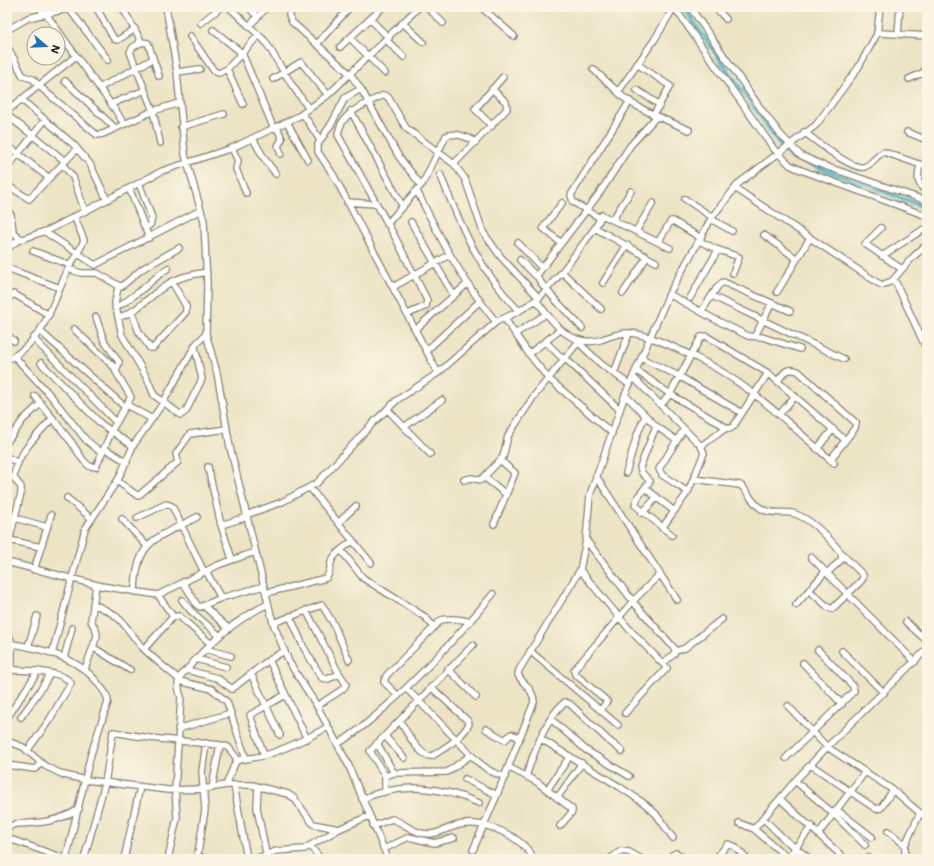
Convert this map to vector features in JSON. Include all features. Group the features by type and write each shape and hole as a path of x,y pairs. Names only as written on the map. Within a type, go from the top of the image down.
{"street":[{"path":"42,7 44,15 76,56 124,124"},
{"path":"7,30 28,18 70,10 76,7"},
{"path":"96,7 114,39 118,40 135,30"},
{"path":"122,7 141,42"},
{"path":"166,7 177,72 178,103 186,164 204,221 207,272 206,334 217,373 227,429 273,624 295,673 317,706 348,764 388,859"},
{"path":"202,23 221,7"},
{"path":"229,7 259,34 309,109"},
{"path":"248,7 258,17"},
{"path":"249,26 267,7"},
{"path":"293,7 289,16 292,22 350,74 361,89 399,157 421,185"},
{"path":"316,44 350,7"},
{"path":"340,47 383,7"},
{"path":"7,249 20,239 45,232 166,169 186,164 232,148 303,114 328,95 388,39 418,7"},
{"path":"427,7 443,23"},
{"path":"481,7 514,36"},
{"path":"618,92 674,7 750,117 779,154 790,165 927,216"},
{"path":"690,7 788,146 810,161 927,201"},
{"path":"715,7 726,19"},
{"path":"473,850 505,777 518,737 534,702 532,692 518,674 530,651 580,570 586,540 588,503 596,476 625,395 669,294 711,218 735,188 779,154 804,132 816,125 848,82 877,34 880,7"},
{"path":"898,34 900,7"},
{"path":"70,10 108,60"},
{"path":"370,19 404,57"},
{"path":"403,23 423,42"},
{"path":"213,30 242,53 282,139 278,146 281,154"},
{"path":"877,34 881,32 927,36"},
{"path":"190,36 214,71 219,73 227,69 259,34"},
{"path":"350,38 385,73"},
{"path":"159,76 148,43 141,42 131,49 130,52 153,111 160,143"},
{"path":"7,46 22,74 33,79 38,86 94,133 103,134 153,111 178,103"},
{"path":"909,79 926,71 927,48"},
{"path":"7,111 76,56"},
{"path":"99,88 153,59"},
{"path":"273,79 301,62 328,95"},
{"path":"536,276 586,211 627,151 655,115 670,86 637,64"},
{"path":"177,72 200,69"},
{"path":"227,69 242,104"},
{"path":"593,69 630,102 689,130"},
{"path":"492,126 475,109 503,77"},
{"path":"65,81 115,128"},
{"path":"361,89 345,98 332,123 320,140 317,147 318,152 334,176 438,373"},
{"path":"454,164 507,109 507,105 492,89"},
{"path":"111,104 145,90"},
{"path":"637,90 660,105"},
{"path":"408,314 424,307 427,303 387,224 338,138 339,129 351,111 386,95 406,128 439,151 454,164 465,179 483,232 501,257 538,299 546,314 560,330 579,341 614,373 630,384"},
{"path":"22,99 77,149 93,168 107,200"},
{"path":"600,218 586,211 571,200 571,196 630,102"},
{"path":"351,111 403,207"},
{"path":"181,127 224,114"},
{"path":"303,114 320,140"},
{"path":"7,115 64,163 74,177 85,210"},
{"path":"7,168 45,120"},
{"path":"287,122 308,160"},
{"path":"804,132 839,157 859,167 867,165 884,152 927,167"},
{"path":"907,132 927,140"},
{"path":"387,224 417,191 448,135 466,137 476,142"},
{"path":"253,139 264,158 276,174"},
{"path":"7,145 48,178"},
{"path":"232,148 238,161 236,169 246,193"},
{"path":"7,186 29,199 77,149"},
{"path":"920,164 917,180 918,184 927,191"},
{"path":"440,174 468,241 494,284 519,311"},
{"path":"139,183 152,218 151,222 145,228"},
{"path":"129,188 149,238"},
{"path":"735,188 878,283 884,285 892,281 927,244"},
{"path":"417,191 449,256 467,284 496,322"},
{"path":"612,218 630,191"},
{"path":"685,199 732,231"},
{"path":"347,202 376,204"},
{"path":"561,243 543,228 562,202"},
{"path":"636,230 654,203"},
{"path":"7,210 11,215 13,231"},
{"path":"45,232 95,265 201,210"},
{"path":"221,525 282,502 317,483 397,400 438,373 496,322 505,319 538,299 562,272 595,228 603,214 670,248"},
{"path":"7,360 14,356 40,331 49,315 69,267 83,243 84,236 74,216"},
{"path":"658,242 669,224 673,221 718,250 739,257 733,274"},
{"path":"411,222 434,264 453,294"},
{"path":"7,227 20,239"},
{"path":"882,256 927,227"},
{"path":"595,228 656,262"},
{"path":"881,228 865,244 902,269"},
{"path":"764,235 797,259"},
{"path":"777,292 810,238"},
{"path":"518,243 542,268"},
{"path":"603,283 627,245"},
{"path":"33,251 81,273 97,273 121,288 142,269 179,248"},
{"path":"690,298 718,250"},
{"path":"393,287 449,256"},
{"path":"624,293 647,257"},
{"path":"520,260 582,328"},
{"path":"7,268 60,288"},
{"path":"115,308 134,297 150,281 168,268"},
{"path":"118,318 132,313 172,282 189,275 207,272"},
{"path":"562,272 601,309"},
{"path":"892,281 896,283 927,350"},
{"path":"132,313 139,332 150,348 153,348 186,312 186,306 172,282"},
{"path":"701,312 718,286 723,282 790,311"},
{"path":"416,329 453,294 467,284"},
{"path":"118,287 115,308 127,345 147,378 154,395 162,403 181,415 186,411 202,379 195,347"},
{"path":"7,299 14,294 49,315"},
{"path":"669,294 748,336 755,336 800,349"},
{"path":"712,296 844,359"},
{"path":"427,350 480,301"},
{"path":"755,336 772,303"},
{"path":"515,334 546,314"},
{"path":"96,317 104,341 119,362 116,369"},
{"path":"505,319 529,354 548,378 612,433"},
{"path":"35,396 54,418 83,460 89,466 96,467 111,432 131,396 116,369 74,329"},
{"path":"529,354 560,330"},
{"path":"40,331 126,406 152,419"},
{"path":"614,373 629,332"},
{"path":"579,341 596,341 618,333 629,332 691,356 755,394 832,461 845,440 855,428 856,423 802,375 790,368 778,381"},
{"path":"52,654 73,580 84,533 117,481 133,446 152,419 195,347 206,334"},
{"path":"7,335 14,341"},
{"path":"661,405 670,394 701,337 706,336 768,373 845,440"},
{"path":"33,338 116,422"},
{"path":"464,480 471,478 480,480 500,460 504,454 508,436 548,378 579,341"},
{"path":"546,342 620,410"},
{"path":"14,356 50,395 86,440 103,451 127,462"},
{"path":"641,358 680,376 742,413"},
{"path":"41,363 95,418 111,432 133,446"},
{"path":"636,370 670,394 726,428 731,429 768,373"},
{"path":"633,377 701,446 704,453 703,459 688,492 662,528"},
{"path":"625,395 656,426 676,440"},
{"path":"779,415 795,396"},
{"path":"404,427 442,400"},
{"path":"7,442 23,420 41,403"},
{"path":"387,409 430,454"},
{"path":"626,473 637,435 645,416"},
{"path":"7,549 21,493 21,487 14,478 18,462 39,434 54,418"},
{"path":"656,426 640,467 642,473 650,479 635,503 642,513 672,536"},
{"path":"701,446 726,428"},
{"path":"117,481 138,496 178,462 176,454 190,434 227,429"},
{"path":"684,429 661,465 660,472 688,492"},
{"path":"817,448 833,429"},
{"path":"7,456 18,462"},
{"path":"494,524 515,473 500,460"},
{"path":"208,466 221,525 232,559"},
{"path":"596,476 677,600"},
{"path":"484,477 506,494"},
{"path":"694,479 743,487 751,500 764,510 773,513 792,513 805,519 864,576 834,608 830,609 809,590"},
{"path":"310,488 371,563"},
{"path":"645,488 674,511"},
{"path":"642,513 657,497"},
{"path":"67,498 92,519"},
{"path":"137,518 169,504 172,506 205,572 221,598"},
{"path":"338,523 356,506"},
{"path":"34,570 51,515"},
{"path":"135,592 136,574 147,546 158,536 197,517"},
{"path":"15,518 47,527"},
{"path":"122,519 147,546"},
{"path":"9,540 41,547"},
{"path":"586,540 633,601 676,651"},
{"path":"266,593 326,578 329,574 332,559 353,541"},
{"path":"341,550 363,578 425,617 434,627"},
{"path":"7,562 73,580 158,595 232,559 255,552"},
{"path":"796,605 826,572 841,560 842,554"},
{"path":"811,557 915,662"},
{"path":"580,570 619,616 667,668 666,671 625,713"},
{"path":"601,710 607,701 575,674 574,670 619,616 660,574"},
{"path":"183,582 197,605 200,607 221,598 264,586"},
{"path":"85,669 94,648 97,636 96,630 91,621 96,585"},
{"path":"337,744 355,733 398,696 470,622 493,594"},
{"path":"158,595 172,617"},
{"path":"182,600 191,611 220,636"},
{"path":"93,604 117,616 144,649 179,680 215,690 229,705 246,759"},
{"path":"168,859 177,818 175,790 177,740 181,697 178,687 179,680 205,649 220,636 249,613 268,604"},
{"path":"273,624 320,605 324,606 348,660"},
{"path":"204,606 229,629"},
{"path":"306,610 339,674 346,681 345,687 317,706"},
{"path":"28,647 37,616"},
{"path":"144,649 172,617 178,616 211,644"},
{"path":"290,616 304,648 322,678 328,679 339,674"},
{"path":"398,696 384,682 384,678 443,619 454,620 464,618 470,622"},
{"path":"663,663 676,651 685,648 722,619"},
{"path":"906,622 927,641"},
{"path":"64,658 72,628"},
{"path":"7,632 10,643 9,670 38,671 70,681 70,686 50,719 28,750"},
{"path":"7,838 66,859 91,754 108,699 98,682 85,669 64,658 10,643"},
{"path":"385,790 385,776 370,752 371,748 400,721 431,686 473,645"},
{"path":"94,648 130,670"},
{"path":"205,649 230,656"},
{"path":"754,829 796,780 927,649"},
{"path":"786,758 842,704 854,689 818,650"},
{"path":"187,670 217,678 231,689 269,660 284,651"},
{"path":"530,651 618,724"},
{"path":"842,651 884,693"},
{"path":"196,659 226,667"},
{"path":"269,660 307,739"},
{"path":"803,663 842,704"},
{"path":"448,669 476,697"},
{"path":"7,718 38,671"},
{"path":"21,717 50,674"},
{"path":"251,674 280,735"},
{"path":"400,721 424,756 432,756 456,740 468,727 468,721 431,686"},
{"path":"406,688 483,767 505,777"},
{"path":"264,756 250,715 285,695"},
{"path":"526,776 541,739 563,704 568,702 608,740 622,751"},
{"path":"7,706 13,709"},
{"path":"788,706 828,747 893,790 920,813 927,815"},
{"path":"178,729 231,713"},
{"path":"552,720 586,750 629,776"},
{"path":"226,785 234,763 238,760 264,756 307,739 328,727"},
{"path":"486,729 505,740 511,734 518,737"},
{"path":"84,859 105,783 113,732 220,745 228,747 238,760"},
{"path":"385,736 404,758"},
{"path":"541,739 582,763 645,804 673,838"},
{"path":"7,741 28,750 41,763 64,775 86,780 175,790 204,789 226,785 258,786 291,796 314,825 339,829"},
{"path":"377,743 394,773"},
{"path":"206,744 202,768 205,810 198,858 207,859"},
{"path":"212,788 220,745"},
{"path":"385,776 394,773 447,772 471,755"},
{"path":"547,790 570,756"},
{"path":"7,765 35,768 41,763"},
{"path":"558,798 582,763"},
{"path":"811,765 879,809 893,790"},
{"path":"508,767 526,776 573,810 560,826"},
{"path":"820,833 865,772"},
{"path":"465,779 497,796"},
{"path":"796,780 836,812 872,837"},
{"path":"234,785 247,859"},
{"path":"258,786 257,808 266,854"},
{"path":"124,859 140,787"},
{"path":"362,799 385,790 436,789 457,794 479,803"},
{"path":"780,798 820,833 845,859"},
{"path":"7,830 13,824 54,821 65,818 79,809"},
{"path":"836,812 865,845"},
{"path":"906,859 905,845 920,813"},
{"path":"255,859 266,854 304,849 339,829 369,816"},
{"path":"762,818 795,848 810,859"},
{"path":"373,826 392,819 409,829 422,834 430,834 459,825 483,825 517,841 529,851 534,859"},
{"path":"739,823 754,829 788,859 812,826"},
{"path":"888,831 905,845"},
{"path":"384,849 408,837 434,843 454,838"},
{"path":"715,859 728,844 734,846 743,858"},
{"path":"310,846 321,859"},
{"path":"610,859 622,851 629,852 641,859"},
{"path":"670,859 672,855 676,853 686,859"}],"waterway":[{"path":"683,7 778,142 791,157 927,208"}]}
